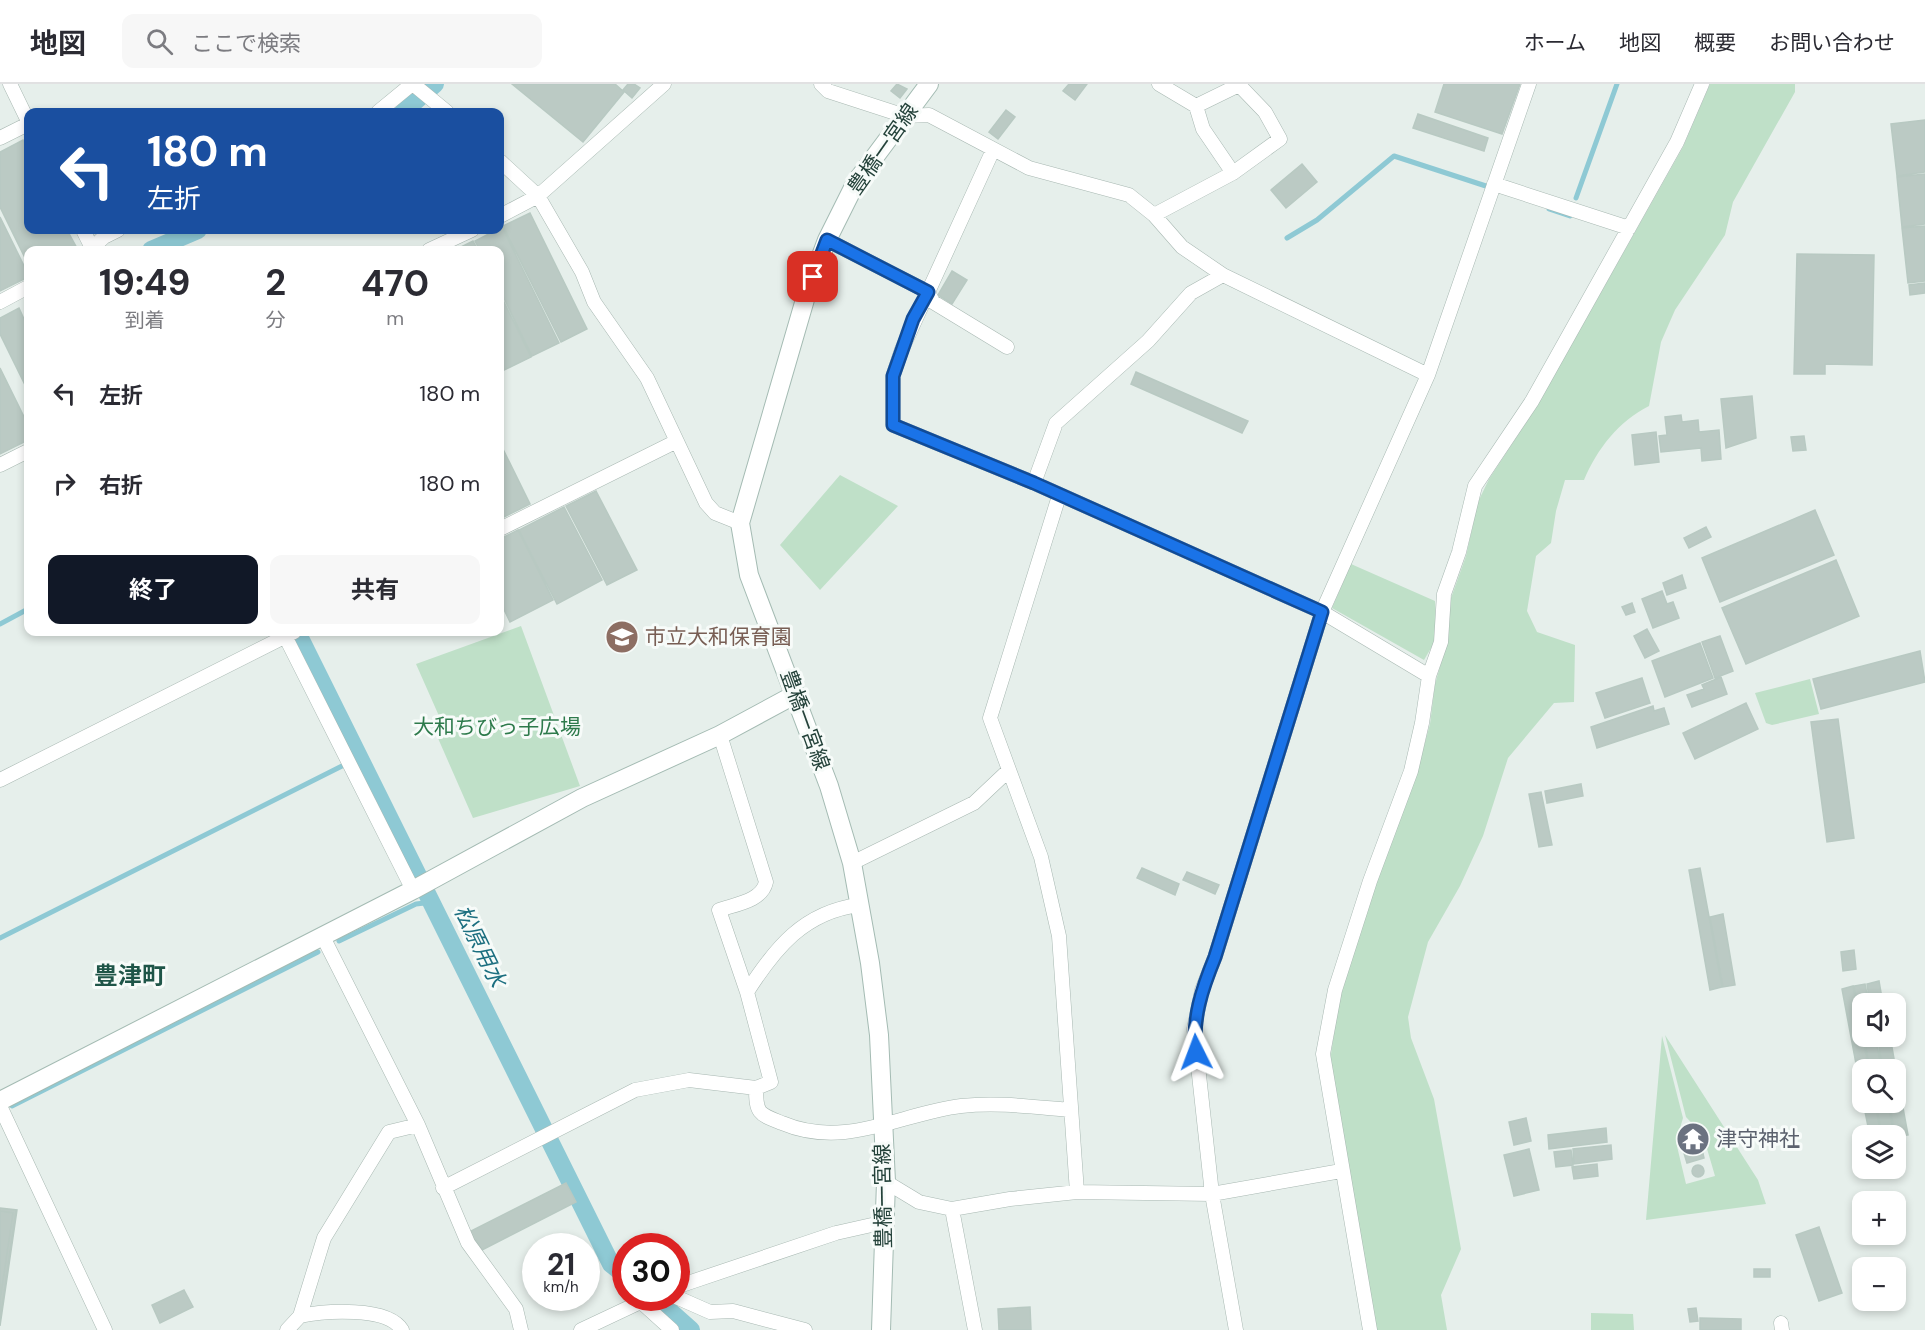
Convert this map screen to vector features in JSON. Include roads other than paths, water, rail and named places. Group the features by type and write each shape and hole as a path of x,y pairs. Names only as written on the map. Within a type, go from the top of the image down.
{"main road":[{"name":"豊橋一宮線","path":"881,1330 886,1182 879,1035 852,863 829,786 749,575 740,523 806,296 827,240 856,182 929,84"},
{"path":"0,1101 413,890 582,798 720,735 796,694"}],"street":[{"path":"10,84 24,114"},
{"path":"383,108 413,84 442,108"},
{"path":"504,214 538,196 664,84"},
{"path":"821,84 828,91 905,116 929,115 993,150 1049,176 1091,184 1129,195 1154,215 1182,247 1223,275 1428,375"},
{"path":"1159,84 1196,106 1203,129 1233,173"},
{"path":"1236,1330 1212,1194 1194,1029 1202,990 1215,957 1322,612 1428,375 1528,84"},
{"path":"1370,1330 1341,1171 1323,1054 1335,990 1370,881 1411,771 1422,723 1429,676 1440,642 1444,594 1459,552 1475,486 1532,401 1677,142 1702,84"},
{"path":"1154,215 1233,173 1280,139 1265,112 1239,85 1196,106"},
{"path":"0,138 24,124"},
{"path":"993,150 928,292 913,319 893,376 893,425 1034,483 1322,612 1429,676"},
{"path":"504,165 538,196 582,272 594,302 647,378 675,442 706,503 715,513 740,523"},
{"path":"1494,184 1629,228"},
{"path":"96,246 113,234"},
{"path":"437,246 463,234"},
{"path":"827,240 928,292 933,302 1007,347"},
{"path":"1034,483 1056,423 1148,341 1191,293 1223,275"},
{"path":"0,302 24,289"},
{"path":"504,527 675,442"},
{"path":"0,465 24,453"},
{"path":"1059,496 990,718 1041,857 1059,936 1077,1192"},
{"path":"0,780 282,636"},
{"path":"289,636 413,890"},
{"path":"443,1188 635,1090 689,1080 756,1088 771,1082 747,992 719,910 758,896 764,890 766,882 720,735"},
{"path":"852,863 974,803 1009,770"},
{"path":"747,992 769,957 790,936 814,919 841,908 859,905"},
{"path":"322,935 418,1125 468,1243 516,1309 521,1330"},
{"path":"756,1088 756,1106 761,1115 796,1129 831,1133 882,1127 959,1106 1017,1104 1071,1110"},
{"path":"0,1106 105,1330"},
{"path":"287,1330 300,1316 324,1238 389,1132 418,1125"},
{"path":"886,1182 920,1202 952,1209 1010,1199 1077,1192 1212,1194 1341,1171"},
{"path":"952,1209 975,1330"},
{"path":"690,1282 836,1233 885,1222"},
{"path":"690,1303 710,1312 733,1311 805,1330"},
{"path":"300,1316 342,1311 364,1314 395,1320 402,1330"},
{"path":"581,1330 621,1311"},
{"path":"654,1311 672,1330"}],"waterway":[{"name":"松原用水","path":"408,108 435,84"},
{"path":"1576,198 1617,84"},
{"path":"1287,238 1317,220 1394,156 1492,188"},
{"path":"1549,209 1570,216"},
{"name":"松原用水","path":"160,246 189,234"},
{"path":"0,624 24,611"},
{"name":"松原用水","path":"299,636 612,1265"},
{"path":"0,938 342,766"},
{"path":"339,941 416,904 433,902"},
{"path":"12,1106 318,952"},
{"name":"松原用水","path":"670,1311 691,1330"}],"place":[{"name":"市立大和保育園","path":"622,637"},
{"name":"津守神社","path":"1693,1139"}],"district":[{"name":"豊津町","path":"130,975"}],"park label":[{"name":"大和ちびっ子広場","path":"497,727"}]}
